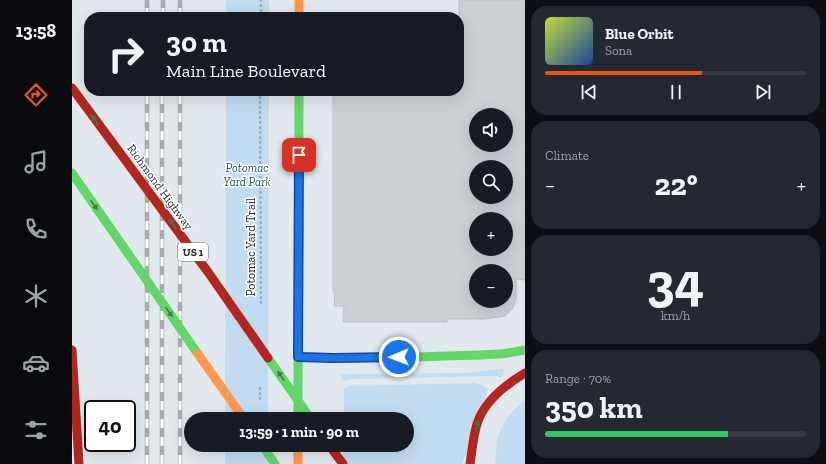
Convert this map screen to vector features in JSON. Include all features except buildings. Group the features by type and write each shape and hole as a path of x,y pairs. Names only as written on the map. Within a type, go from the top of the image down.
{"main road":[{"path":"299,0 299,12"},
{"name":"Richmond Highway","path":"72,88 208,272 306,412"},
{"path":"298,412 299,96"},
{"path":"72,173 239,412"},
{"path":"72,350 79,464"},
{"path":"298,357 370,358 444,356 500,354 525,350"},
{"path":"470,464 472,442 479,418 489,402 500,390 525,373"},
{"path":"267,452 275,464"},
{"path":"298,452 298,464"},
{"path":"334,452 343,464"}],"path":[{"path":"261,0 261,12"},
{"name":"Potomac Yard Trail","path":"260,96 261,312"}],"green space":[{"path":"226,0 269,0 269,12 226,12"},
{"name":"Potomac Yard Park","path":"226,96 269,96 268,412 225,412"},
{"path":"503,369 504,373 501,377 351,379 344,381 341,375 468,373"},
{"path":"476,383 488,389 462,464 343,464 343,452 414,452 414,412 344,412 344,389 349,386"},
{"path":"525,400 525,464 495,464 497,438 506,419"},
{"path":"225,452 268,452 268,464 225,464"}],"railway":[{"path":"147,0 147,12"},
{"path":"163,0 163,12"},
{"path":"180,0 180,12"},
{"path":"147,96 147,464"},
{"path":"162,96 162,464"},
{"path":"180,96 180,464"}],"traffic: fast":[{"path":"298,412 299,96"},
{"path":"72,173 198,354"},
{"path":"298,357 353,358 475,355 525,350"},
{"path":"268,358 306,412"},
{"path":"267,452 275,464"}],"traffic: slow":[{"path":"299,0 299,12"},
{"path":"198,354 239,412"},
{"path":"298,452 298,464"}],"traffic: jam":[{"path":"72,88 208,272 268,358"},
{"path":"72,350 79,464"},
{"path":"470,464 477,424 480,416 496,394 525,373"},
{"path":"334,452 343,464"}],"route":[{"path":"299,155 298,357 399,357"}]}
